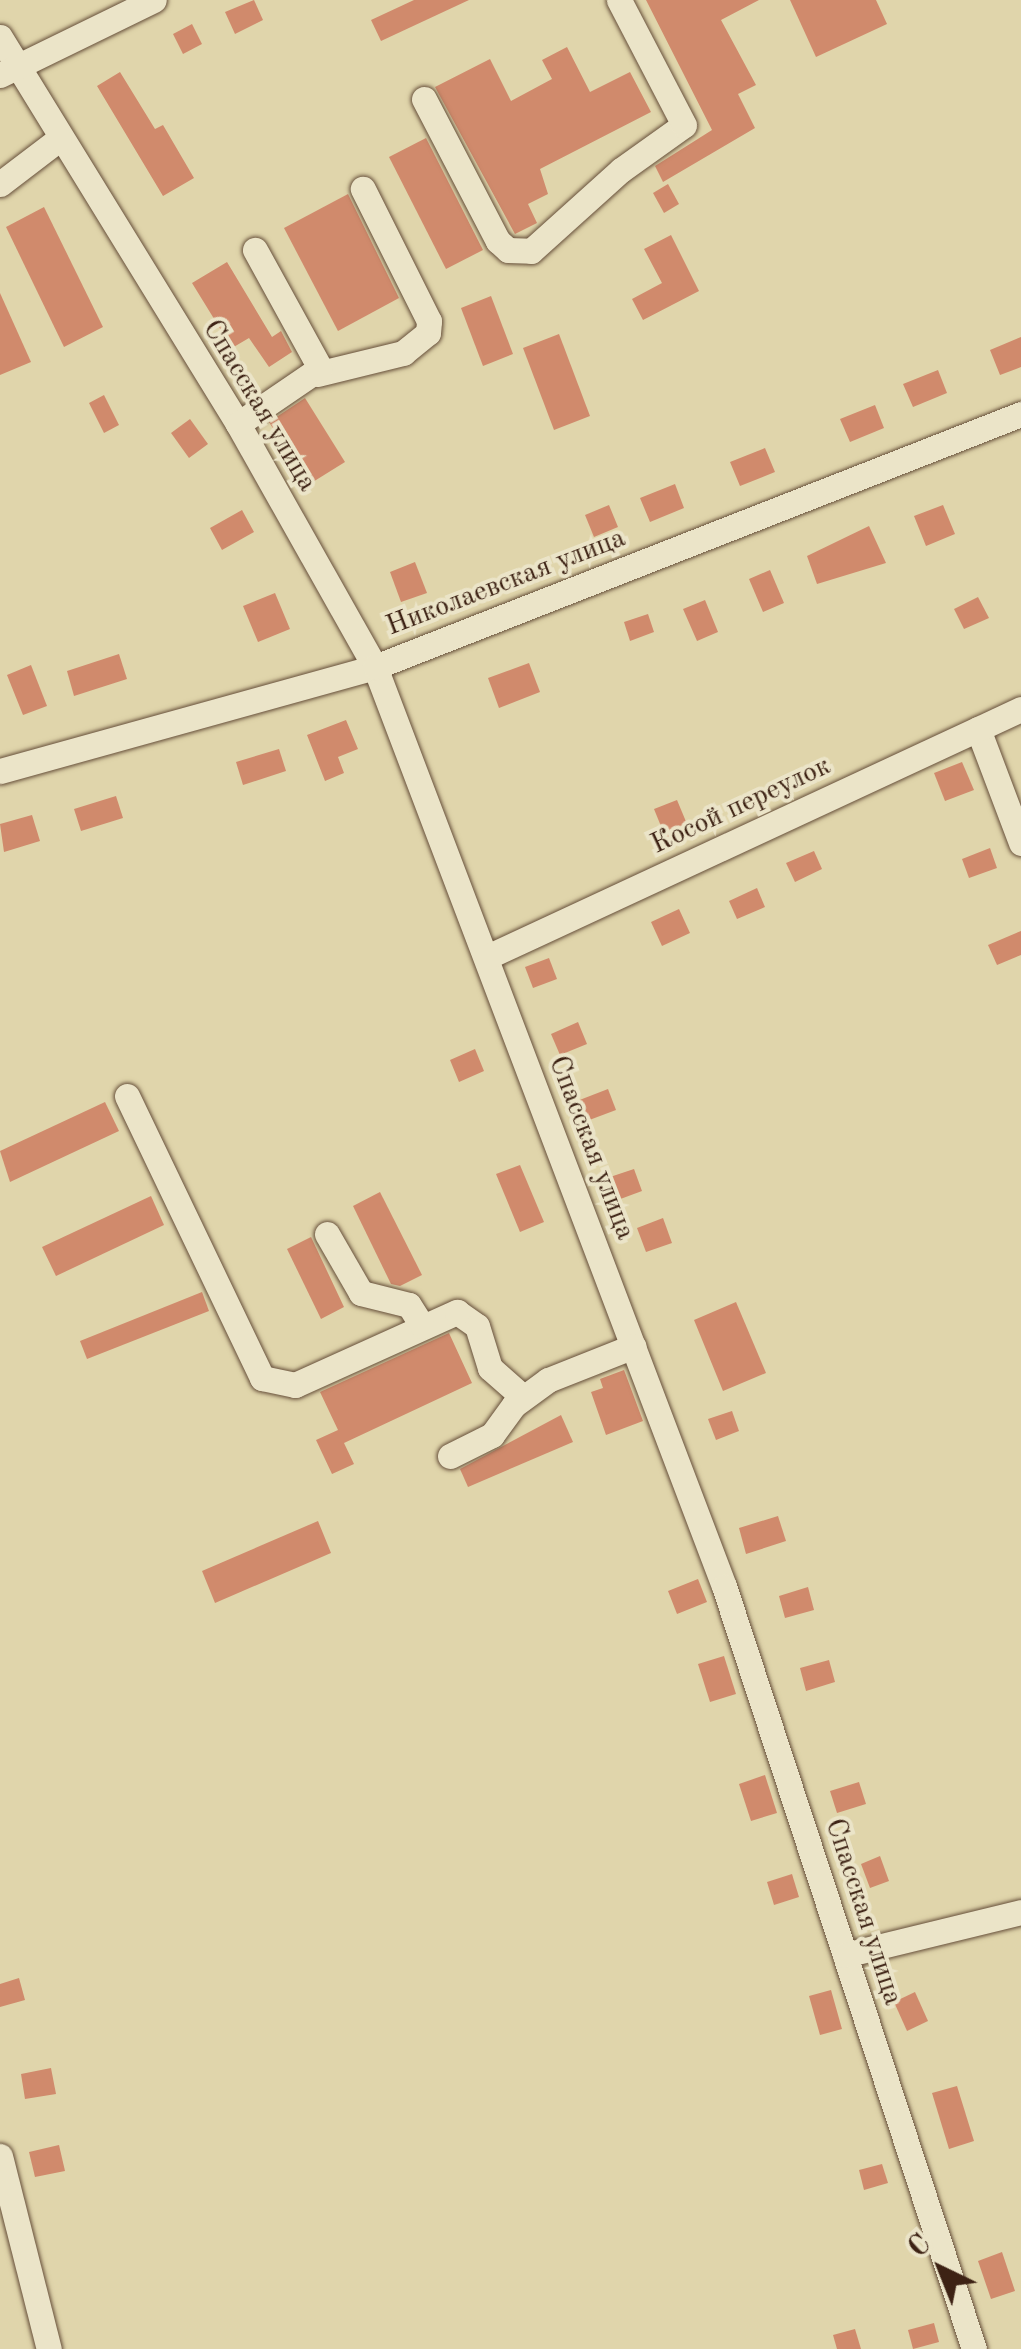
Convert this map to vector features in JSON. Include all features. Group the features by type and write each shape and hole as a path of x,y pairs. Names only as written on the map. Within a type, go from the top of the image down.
{"street":[{"path":"8,71 154,0"},
{"path":"424,99 498,241 508,250 532,251 621,170 684,124 619,0"},
{"name":"Спасская улица","path":"0,37 8,71 59,138 238,424 375,666 724,1586 974,2349"},
{"path":"0,184 59,138"},
{"path":"238,424 317,374 403,353 428,333 429,321 363,189"},
{"path":"255,250 318,358 317,374"},
{"name":"Николаевская улица","path":"0,772 375,666 1021,414"},
{"name":"Косой переулок","path":"486,957 1021,710"},
{"path":"978,729 1021,843"},
{"path":"127,1096 262,1378 295,1385 422,1326 467,1314 490,1368 523,1397"},
{"path":"326,1234 361,1293 409,1305 422,1326"},
{"path":"450,1456 492,1435 523,1397 634,1346"},
{"path":"845,1955 1021,1912"},
{"path":"0,2156 49,2349"}],"building":[{"path":"254,0 263,20 235,34 225,12"},
{"path":"414,0 469,0 381,41 371,20"},
{"path":"646,0 759,0 721,20 756,85 738,94 755,128 663,182 655,166 712,130"},
{"path":"790,0 876,0 887,24 816,57"},
{"path":"192,24 202,44 183,54 173,34"},
{"path":"567,47 590,92 630,72 651,112 540,169 548,194 528,204 537,223 515,234 435,87 490,59 511,101 552,79 542,60"},
{"path":"120,72 155,129 163,125 194,178 163,196 97,86"},
{"path":"426,138 483,250 446,269 389,157"},
{"path":"668,184 679,204 664,213 653,193"},
{"path":"348,194 399,298 338,331 284,228"},
{"path":"44,207 103,327 64,347 6,227"},
{"path":"671,235 699,291 643,320 632,299 662,283 644,249"},
{"path":"227,262 272,337 281,331 292,352 269,367 249,338 232,348 192,283"},
{"path":"0,293 31,362 0,375"},
{"path":"491,296 513,354 483,366 461,308"},
{"path":"559,334 590,416 554,430 523,348"},
{"path":"1021,337 1021,367 1000,375 990,350"},
{"path":"938,370 947,393 913,407 903,384"},
{"path":"104,395 119,425 104,433 89,403"},
{"path":"305,398 345,462 308,485 269,422"},
{"path":"875,405 884,428 850,442 840,419"},
{"path":"190,419 208,444 189,458 171,433"},
{"path":"765,448 775,472 740,486 730,462"},
{"path":"675,484 684,508 650,522 640,498"},
{"path":"609,505 618,527 594,537 585,515"},
{"path":"943,505 955,534 926,546 914,516"},
{"path":"242,510 254,532 222,550 210,528"},
{"path":"869,526 886,563 817,584 807,556"},
{"path":"415,562 427,593 401,602 390,572"},
{"path":"770,570 784,603 763,612 749,579"},
{"path":"275,593 290,629 258,642 243,606"},
{"path":"978,597 989,618 964,629 954,609"},
{"path":"705,600 718,632 697,641 683,609"},
{"path":"648,614 654,632 630,641 624,622"},
{"path":"119,654 127,679 74,696 67,671"},
{"path":"529,663 540,692 499,708 488,678"},
{"path":"31,665 47,706 23,715 7,675"},
{"path":"346,720 358,749 338,757 344,773 325,781 307,735"},
{"path":"279,749 286,771 243,785 236,762"},
{"path":"962,762 974,790 945,801 934,773"},
{"path":"116,796 123,818 81,831 74,809"},
{"path":"677,800 692,836 669,846 654,809"},
{"path":"32,815 40,841 4,852 0,824"},
{"path":"990,848 997,868 969,878 962,859"},
{"path":"814,851 822,869 795,882 786,863"},
{"path":"757,888 765,907 737,919 729,901"},
{"path":"679,909 690,933 662,946 651,922"},
{"path":"1021,931 1021,955 997,965 988,945"},
{"path":"549,958 557,979 533,988 525,967"},
{"path":"578,1022 587,1044 560,1055 551,1034"},
{"path":"475,1049 484,1071 459,1082 450,1060"},
{"path":"608,1089 616,1110 584,1122 577,1101"},
{"path":"105,1102 119,1131 10,1182 0,1151"},
{"path":"520,1165 544,1222 520,1232 496,1174"},
{"path":"634,1169 642,1191 615,1201 607,1178"},
{"path":"380,1192 422,1275 400,1286 391,1284 353,1206"},
{"path":"151,1196 164,1225 56,1276 42,1247"},
{"path":"663,1218 672,1243 646,1252 637,1228"},
{"path":"311,1237 344,1307 321,1319 287,1249"},
{"path":"202,1292 209,1311 87,1359 80,1341"},
{"path":"736,1302 766,1373 723,1391 694,1320"},
{"path":"449,1333 472,1383 344,1443 354,1464 332,1474 316,1440 338,1430 320,1392"},
{"path":"624,1370 643,1421 606,1435 591,1392 603,1388 600,1379"},
{"path":"732,1411 739,1431 716,1440 708,1419"},
{"path":"561,1415 573,1442 468,1487 460,1469"},
{"path":"778,1516 786,1541 746,1554 739,1528"},
{"path":"318,1521 331,1553 215,1603 202,1571"},
{"path":"698,1579 707,1602 677,1614 668,1591"},
{"path":"808,1587 814,1610 785,1618 779,1596"},
{"path":"724,1656 736,1694 710,1702 698,1664"},
{"path":"829,1660 835,1682 806,1691 800,1668"},
{"path":"765,1775 777,1813 751,1821 739,1784"},
{"path":"859,1782 866,1804 837,1813 830,1791"},
{"path":"880,1856 889,1881 870,1888 861,1864"},
{"path":"792,1874 799,1897 774,1905 767,1882"},
{"path":"19,1978 25,2000 0,2007 0,1984"},
{"path":"831,1990 842,2029 820,2035 809,1996"},
{"path":"915,1992 928,2021 907,2031 894,2002"},
{"path":"51,2068 56,2094 25,2099 21,2074"},
{"path":"957,2086 974,2141 949,2149 932,2093"},
{"path":"59,2145 65,2171 35,2177 29,2152"},
{"path":"882,2164 888,2183 864,2190 859,2170"},
{"path":"1002,2252 1015,2291 991,2299 978,2261"},
{"path":"934,2323 939,2342 913,2349 908,2330"},
{"path":"855,2329 861,2349 837,2349 833,2335"}]}
